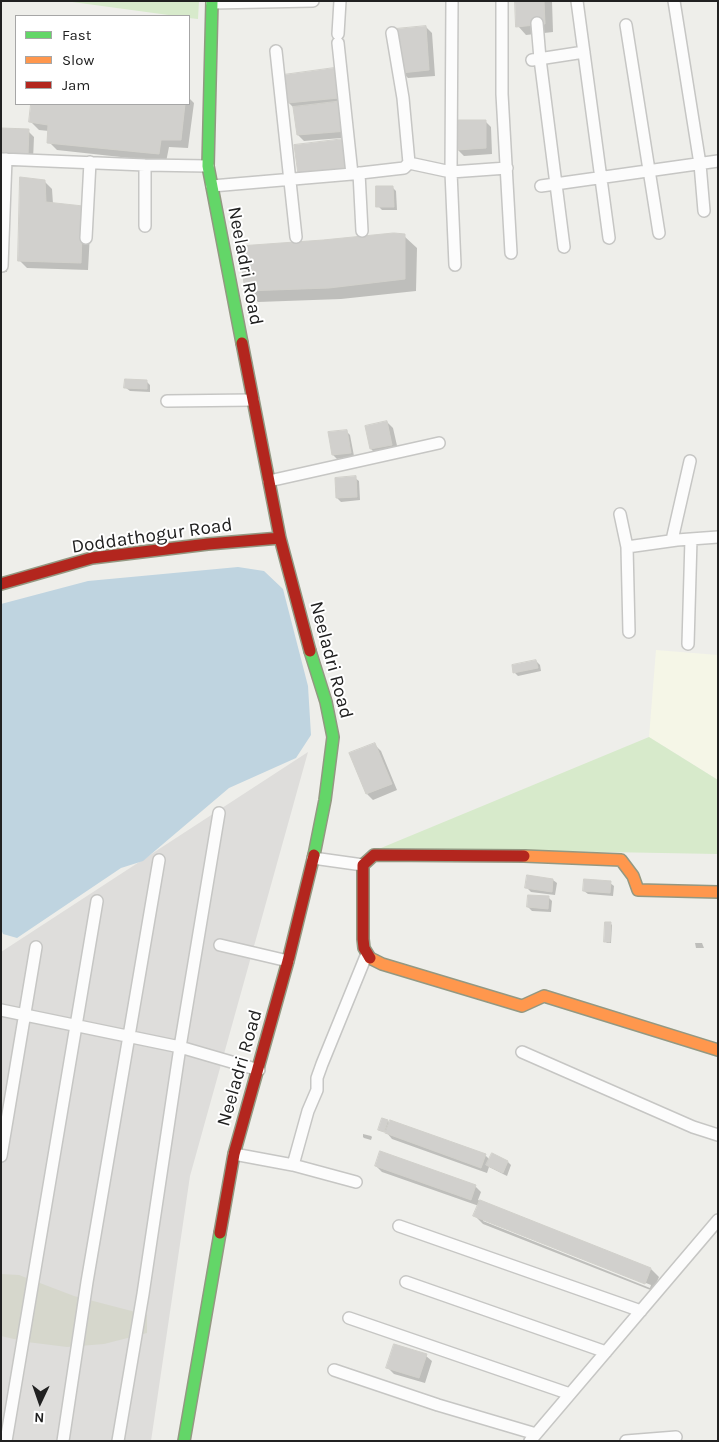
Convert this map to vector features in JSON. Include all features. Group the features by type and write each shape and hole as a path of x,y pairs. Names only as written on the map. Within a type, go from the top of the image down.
{"street":[{"path":"212,2 313,1"},
{"path":"340,1 338,39 362,231"},
{"path":"452,1 451,172 455,265"},
{"path":"502,1 502,94 511,254"},
{"path":"577,1 609,238"},
{"path":"674,1 700,164 704,211"},
{"name":"Neeladri Road","path":"184,1441 234,1154 259,1070 313,858 325,800 333,737 326,702 316,672 280,538 208,166 212,2"},
{"path":"537,23 536,59 564,247"},
{"path":"626,25 659,233"},
{"path":"212,186 404,168 408,163 403,98 392,33"},
{"path":"276,51 296,237"},
{"path":"536,59 584,52"},
{"path":"2,266 4,159 208,166"},
{"path":"541,186 718,161"},
{"path":"86,238 90,162"},
{"path":"408,163 451,172 506,168"},
{"path":"145,165 145,226"},
{"path":"167,401 253,400"},
{"path":"269,481 440,443"},
{"path":"672,540 690,461"},
{"path":"620,514 627,547 629,632"},
{"path":"627,547 672,540 718,537"},
{"name":"Doddathogur Road","path":"1,584 92,558 208,544 280,538"},
{"path":"688,644 691,539"},
{"path":"118,1441 219,813"},
{"path":"718,892 638,890 633,876 621,860 537,856 374,855 363,865 362,948 366,956 382,964 512,1004 522,1006 544,996 718,1050"},
{"path":"313,858 363,865"},
{"path":"63,1441 128,1037 159,860"},
{"path":"6,1441 98,901"},
{"path":"220,945 288,961"},
{"path":"1,1156 36,947"},
{"path":"293,1165 308,1111 317,1090 317,1078 366,956"},
{"path":"1,1010 180,1047 259,1070"},
{"path":"522,1052 693,1127 718,1135"},
{"path":"234,1154 293,1165 356,1182"},
{"path":"334,1370 533,1437 718,1220"},
{"path":"399,1226 641,1311"},
{"path":"406,1282 606,1352"},
{"path":"349,1318 570,1394"},
{"path":"626,1441 676,1438"}],"shaded area":[{"path":"656,650 718,655 718,780 649,737"},
{"path":"308,752 190,1176 151,1441 1,1441 1,952"},
{"path":"1,1274 19,1275 74,1296 147,1315 147,1333 104,1344 67,1347 27,1342 1,1336"}],"green space":[{"path":"65,1 199,1 198,19 190,18 190,15 169,15"},
{"path":"649,737 718,780 718,854 381,848"}],"water":[{"path":"238,567 264,571 283,589 308,686 311,735 296,758 229,788 143,861 121,868 17,938 3,934 1,929 1,604 88,581"}],"building":[{"path":"515,1 544,1 545,24 516,27"},
{"path":"426,26 429,70 401,73 395,29"},
{"path":"334,68 339,98 287,103 283,75"},
{"path":"343,101 348,131 297,135 293,107"},
{"path":"31,105 185,105 181,140 161,140 159,154 47,143 48,125 29,122"},
{"path":"455,120 486,120 486,148 457,150"},
{"path":"1,128 29,129 28,155 1,154"},
{"path":"344,139 349,169 298,174 294,145"},
{"path":"20,177 45,180 46,202 83,206 81,263 18,261"},
{"path":"376,186 393,186 394,207 376,207"},
{"path":"394,233 405,234 405,279 329,288 245,291 239,246"},
{"path":"125,379 147,380 147,389 124,388"},
{"path":"387,421 392,445 370,449 365,426"},
{"path":"347,430 351,453 332,455 328,432"},
{"path":"356,476 357,497 336,498 335,478"},
{"path":"536,660 538,668 513,673 512,665"},
{"path":"375,743 392,784 366,794 349,753"},
{"path":"527,875 553,879 552,892 525,888"},
{"path":"584,879 611,881 610,893 583,891"},
{"path":"528,895 549,896 548,909 527,907"},
{"path":"605,922 611,922 610,942 604,942"},
{"path":"382,1118 388,1120 384,1132 378,1130"},
{"path":"390,1120 486,1154 481,1168 385,1133"},
{"path":"380,1151 476,1185 471,1200 375,1166"},
{"path":"492,1153 508,1161 503,1173 486,1165"},
{"path":"480,1200 651,1268 645,1284 473,1216"},
{"path":"394,1344 427,1354 419,1378 386,1368"}],"traffic: fast":[{"path":"212,1 208,166 242,343"},
{"path":"310,651 326,702 333,737 325,800 314,855"},
{"path":"184,1441 220,1233"}],"traffic: slow":[{"path":"524,856 621,860 633,876 638,890 718,892"},
{"path":"370,958 382,964 522,1006 544,996 718,1050"}],"traffic: jam":[{"path":"242,343 280,538 310,651"},
{"path":"1,584 92,558 208,544 280,538"},
{"path":"220,1233 234,1154 288,961 314,855"},
{"path":"370,958 364,948 363,939 363,865 374,855 524,856"}]}
